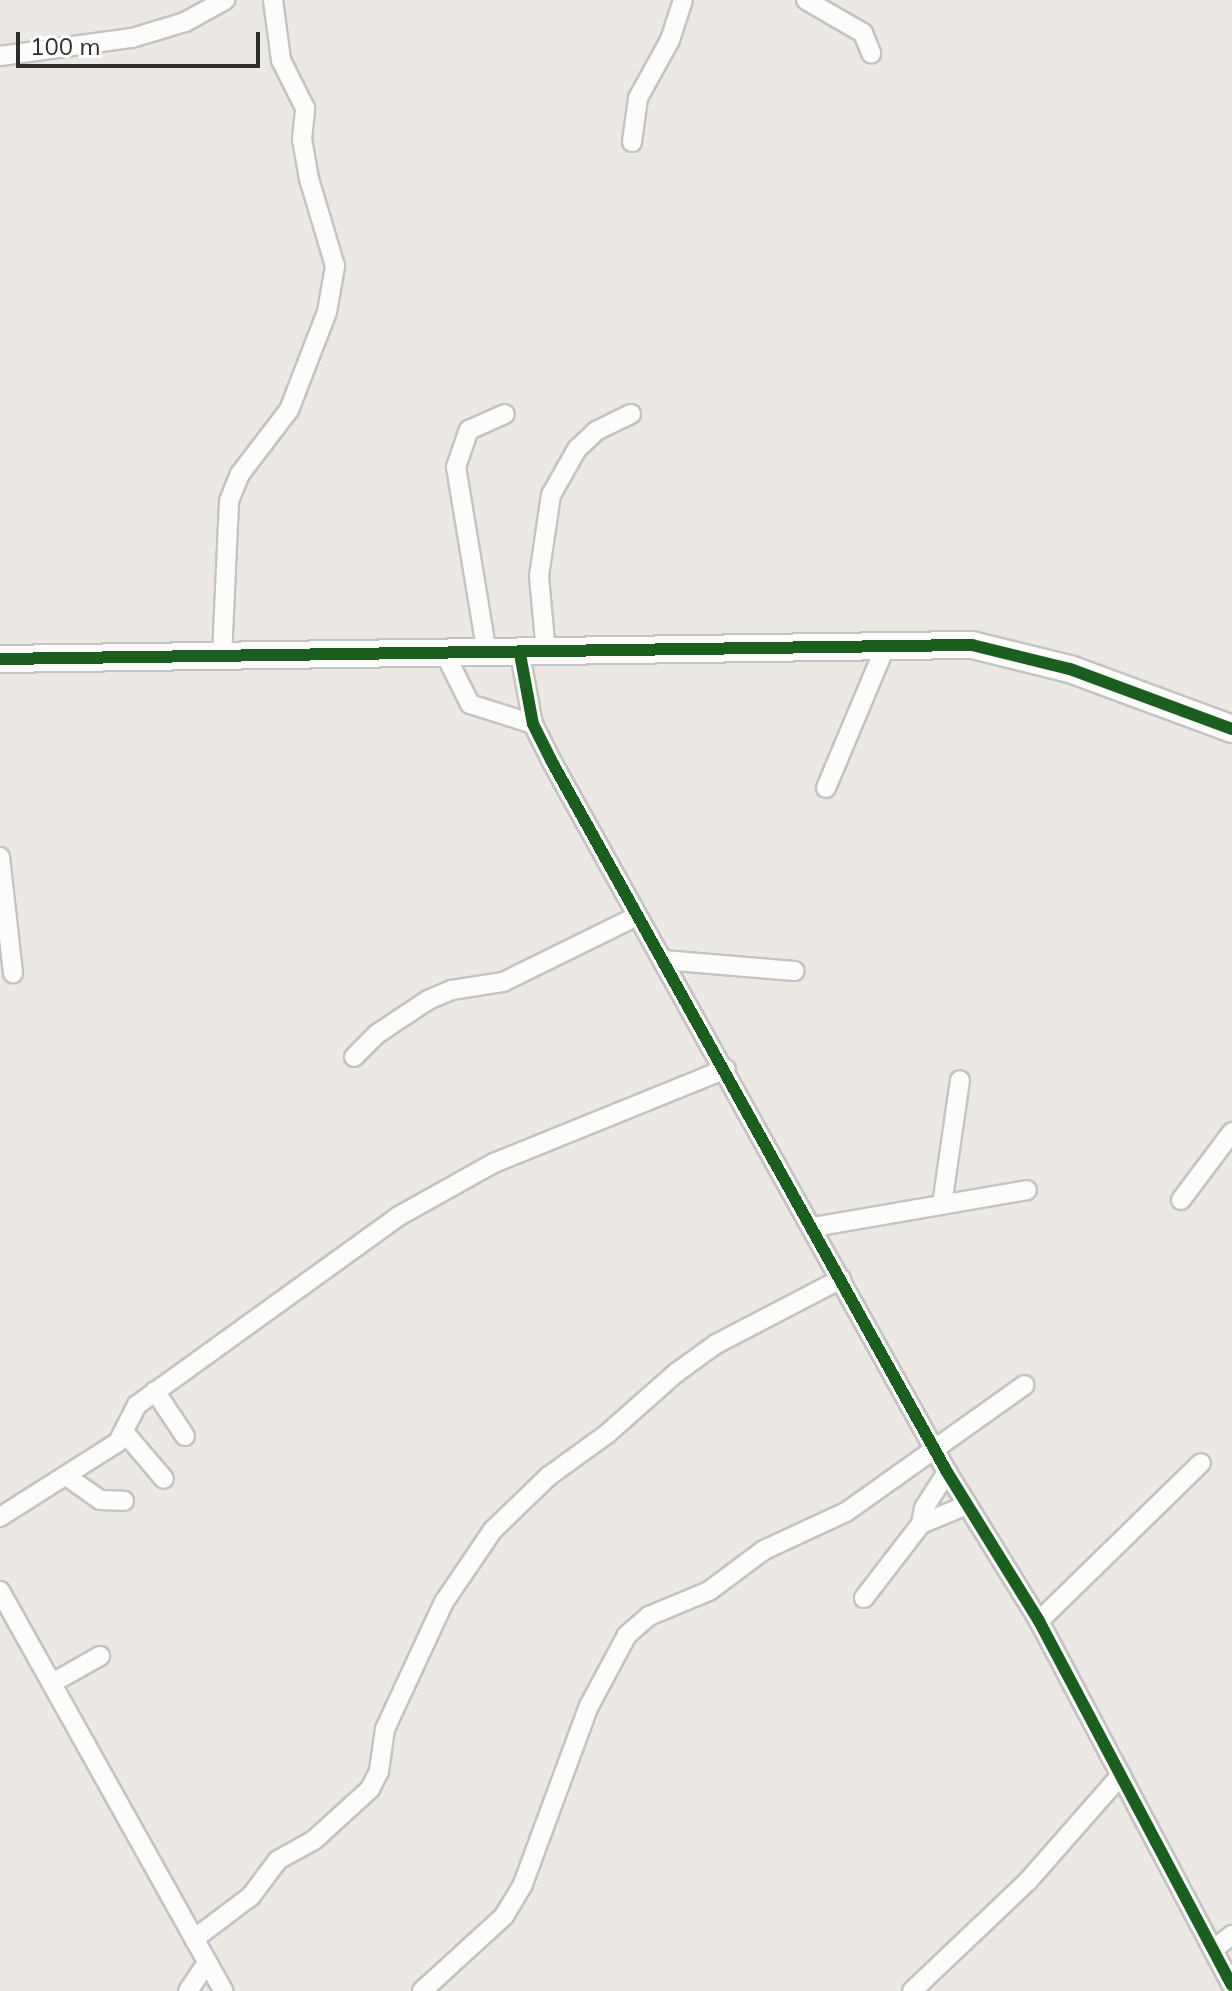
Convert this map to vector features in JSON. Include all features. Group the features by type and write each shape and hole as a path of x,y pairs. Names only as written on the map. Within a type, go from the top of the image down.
{"street":[{"path":"0,56 132,38 185,22 225,0"},
{"path":"222,656 229,501 240,474 289,410 334,282 335,266 305,156 305,108 281,60 273,0"},
{"path":"632,142 638,98 670,40 683,0"},
{"path":"806,0 863,33 871,53"},
{"path":"487,654 456,467 469,430 505,414"},
{"path":"631,414 596,431 577,449 551,495 539,576 533,653 533,724 947,1472 1039,1621 1232,1985"},
{"path":"826,788 886,645"},
{"path":"0,659 972,645 1018,654 1232,729"},
{"path":"445,654 470,704 533,724"},
{"path":"0,857 13,973"},
{"path":"354,1057 389,1025 428,1000 452,990 503,982 637,916"},
{"path":"663,960 795,971"},
{"path":"0,1517 69,1478 125,1433 129,1413 155,1391 399,1216 453,1184 726,1069"},
{"path":"942,1205 960,1080"},
{"path":"1181,1200 1232,1132"},
{"path":"813,1227 1027,1190"},
{"path":"194,1939 251,1896 278,1860 314,1840 370,1789 379,1771 385,1729 444,1602 493,1530 676,1373 716,1344 841,1279"},
{"path":"422,1991 504,1916 523,1884 589,1706 627,1635 649,1616 709,1591 764,1550 846,1512 1025,1385"},
{"path":"155,1391 185,1436"},
{"path":"125,1433 164,1479"},
{"path":"1039,1621 1201,1463"},
{"path":"864,1598 921,1524 928,1499 947,1472"},
{"path":"69,1478 100,1500 124,1501"},
{"path":"921,1524 967,1505"},
{"path":"0,1591 54,1682 223,1990"},
{"path":"54,1682 100,1656"},
{"path":"912,1991 1028,1881 1121,1775"},
{"path":"1214,1949 1232,1935"},
{"path":"207,1963 191,1989 223,1990"}],"cycle path":[{"path":"0,659 972,645 1070,669 1232,729"},
{"path":"520,654 533,724 552,762 947,1472 1039,1621 1232,1985"}]}
